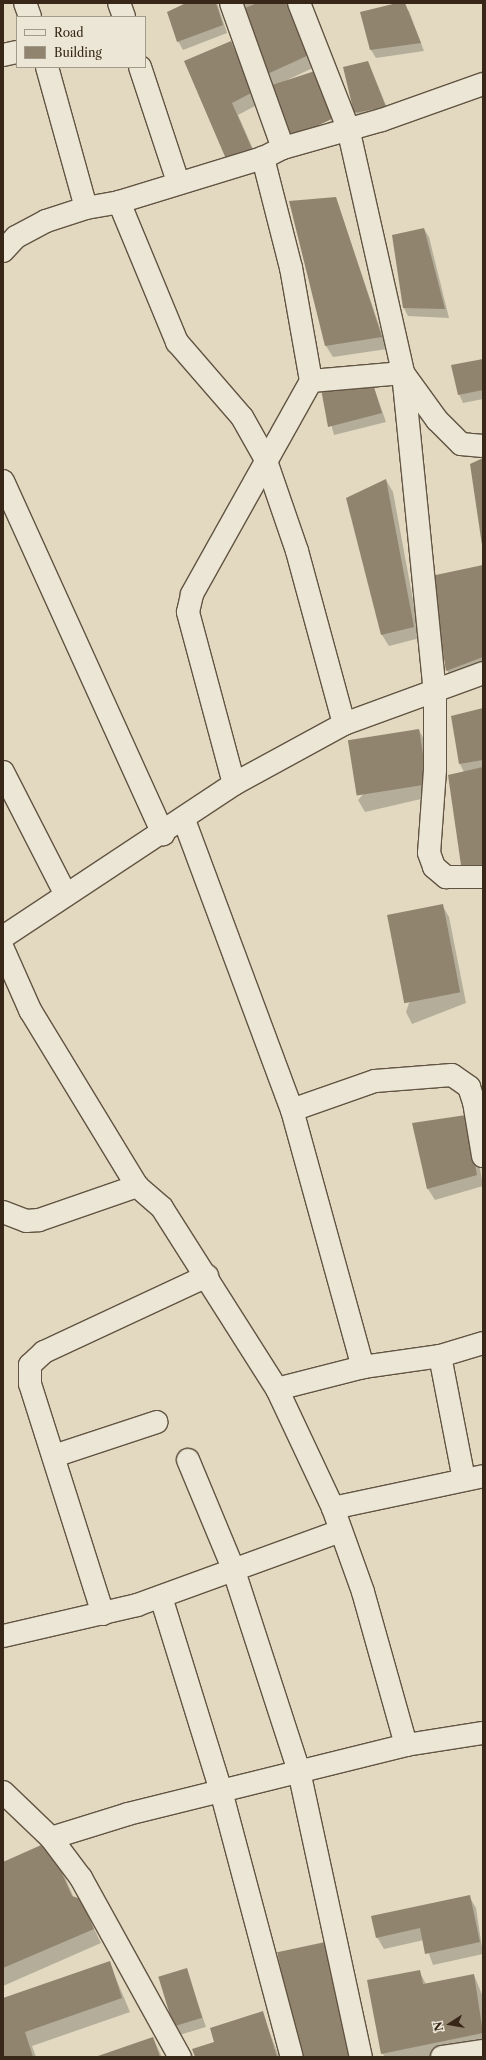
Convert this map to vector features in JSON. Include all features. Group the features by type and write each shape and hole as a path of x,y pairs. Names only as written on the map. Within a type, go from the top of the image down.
{"street":[{"path":"25,3 30,16"},
{"path":"119,3 124,16"},
{"path":"231,3 282,148"},
{"path":"299,3 348,128 403,373 435,692 435,770 429,853 434,867 446,877 483,877"},
{"path":"3,55 16,52"},
{"path":"46,68 86,208"},
{"path":"140,68 178,182"},
{"path":"3,251 16,237 46,221 86,208 119,202 178,182 263,158 282,148 348,128 382,120 483,84"},
{"path":"234,784 188,612 192,594 265,458 311,381 291,268 263,158"},
{"path":"119,202 177,342 242,417 265,458 297,551 344,724"},
{"path":"311,381 403,373"},
{"path":"403,373 437,420 461,444 483,446"},
{"path":"3,482 162,834"},
{"path":"3,937 184,820 234,784 344,724 483,674"},
{"path":"3,772 66,895"},
{"path":"184,820 292,1110 363,1367"},
{"path":"3,949 30,1010 137,1186 162,1208 207,1276 277,1389 334,1508 340,1531 363,1592 406,1745"},
{"path":"292,1110 375,1081 452,1075 469,1087 474,1102 483,1156"},
{"path":"3,1212 26,1221 39,1220 137,1186"},
{"path":"103,1614 30,1384 30,1365 44,1352 207,1276"},
{"path":"277,1389 363,1367 440,1356 483,1343"},
{"path":"334,1508 474,1477 440,1356"},
{"path":"54,1456 157,1422"},
{"path":"188,1460 233,1568 299,1771 361,2057"},
{"path":"3,1636 103,1614 161,1597 233,1568 340,1531"},
{"path":"161,1597 221,1791 292,2057"},
{"path":"51,1838 128,1814 299,1771 406,1745 483,1733"},
{"path":"6,1799 51,1838 81,1878 180,2057"},
{"path":"442,2057 483,2052"}],"building":[{"path":"186,3 216,3 223,25 177,42 167,12"},
{"path":"257,3 286,3 311,54 263,76 236,12"},
{"path":"397,3 405,3 421,43 370,50 360,12"},
{"path":"231,41 253,92 232,103 254,153 226,159 184,61"},
{"path":"368,61 386,107 354,113 343,67"},
{"path":"318,70 340,115 292,138 269,86"},
{"path":"336,197 382,337 325,346 289,201"},
{"path":"424,228 445,309 403,308 392,235"},
{"path":"483,359 483,390 458,395 451,365"},
{"path":"372,381 382,413 328,427 321,389"},
{"path":"483,458 483,552 470,464"},
{"path":"386,479 414,627 381,635 346,498"},
{"path":"483,565 483,657 446,671 431,576"},
{"path":"483,708 483,760 459,764 451,716"},
{"path":"419,729 428,784 357,796 348,740"},
{"path":"483,767 483,865 462,872 448,775"},
{"path":"443,904 460,992 404,1003 387,915"},
{"path":"466,1115 477,1175 427,1189 412,1123"},
{"path":"48,1842 72,1896 81,1899 94,1929 3,1968 3,1862"},
{"path":"470,1895 480,1942 425,1954 420,1928 376,1938 371,1916"},
{"path":"330,1941 355,2056 299,2057 277,1952"},
{"path":"110,1961 122,1998 25,2032 33,2057 3,2057 3,1998"},
{"path":"187,1968 202,2018 174,2026 158,1977"},
{"path":"420,1970 423,1984 474,1974 483,2033 381,2054 367,1980"},
{"path":"263,2011 277,2057 195,2057 192,2049 214,2042 210,2028"},
{"path":"153,2037 160,2057 95,2057"}]}
